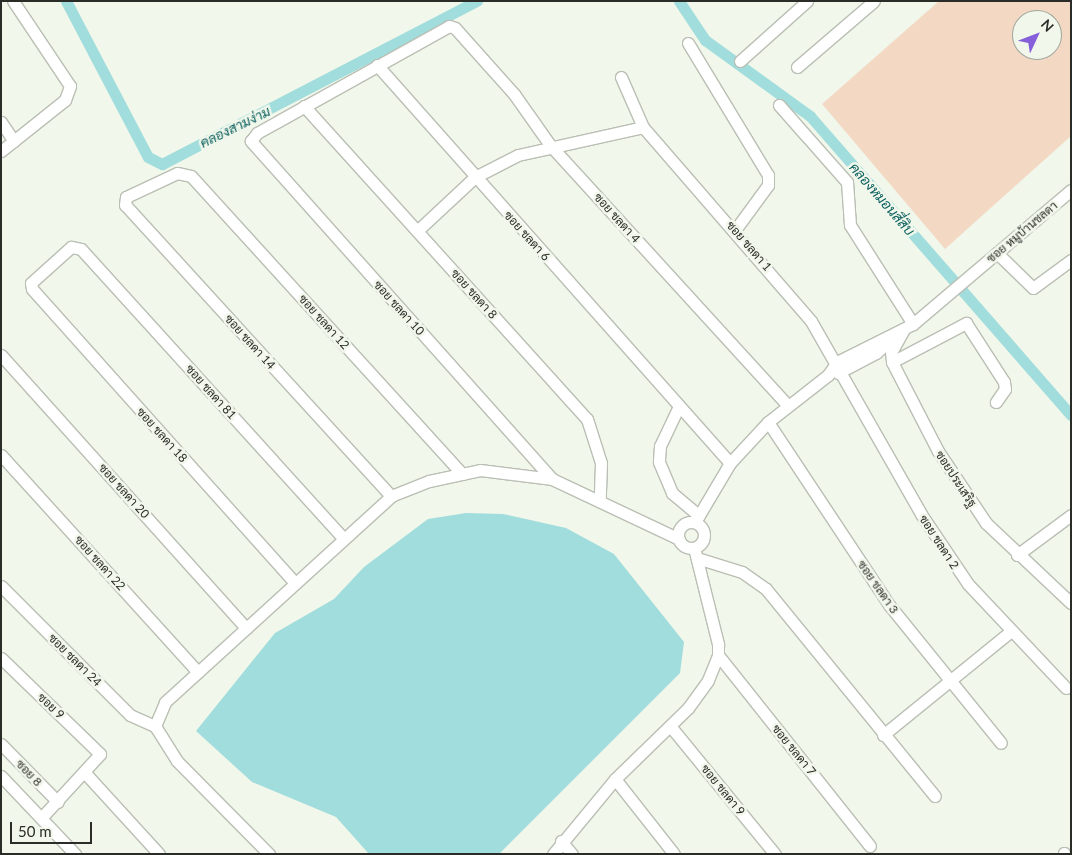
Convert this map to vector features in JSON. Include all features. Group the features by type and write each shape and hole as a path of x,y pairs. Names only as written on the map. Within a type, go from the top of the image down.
{"street":[{"path":"1,151 64,100 70,86 13,1"},
{"path":"740,61 807,1"},
{"path":"796,67 874,1"},
{"name":"ซอย ชลดา 4","path":"376,65 452,26 514,94 550,145 788,406"},
{"path":"688,43 768,175 768,185 735,230"},
{"path":"304,106 376,65"},
{"name":"ซอย ชลดา 6","path":"376,65 730,463"},
{"name":"ซอย ชลดา 1","path":"621,77 643,127 735,230 811,321 844,372"},
{"path":"779,105 847,182 850,225 904,329"},
{"name":"ซอย ชลดา 10","path":"304,106 253,136 253,147 552,479"},
{"name":"ซอย ชลดา 8","path":"304,106 587,419 600,463 600,501"},
{"path":"1,122 14,140"},
{"path":"417,231 475,177 518,155 550,145 643,127"},
{"name":"ซอย ชลดา 14","path":"184,173 139,189 126,197 125,205 391,496"},
{"name":"ซอย ชลดา 12","path":"184,173 462,474"},
{"name":"ซอย หมูบ้านชลดา","path":"904,329 997,254 1071,190"},
{"name":"ซอย ชลดา 18","path":"76,246 30,286 295,583"},
{"name":"ซอย ชลดา 81","path":"76,246 344,539"},
{"path":"997,254 1033,288 1071,260"},
{"path":"904,329 891,352 892,362 966,323 1004,382 1006,389 996,402"},
{"path":"679,539 684,524 697,519 730,463 768,422 828,375 837,362 874,340 904,329"},
{"path":"828,375 844,372 881,350 904,329"},
{"name":"ซอย ชลดา 20","path":"1,355 246,628"},
{"name":"ซอยประเสริฐ","path":"892,362 938,451 986,523 1017,555 1071,603"},
{"name":"ซอย ชลดา 2","path":"844,372 933,533 968,584 1066,688"},
{"path":"553,854 561,841 614,779 671,727 699,694 718,655 695,553 704,536 697,519 672,493 659,462 660,446 679,406"},
{"name":"ซอย ชลดา 3","path":"768,422 890,606 1001,743"},
{"name":"ซอย ชลดา 22","path":"1,455 198,672"},
{"path":"269,854 177,761 155,726 165,702 391,496 480,470 552,479 679,539 695,553 742,572 766,588 883,735 935,796"},
{"path":"1017,555 1071,515"},
{"name":"ซอย ชลดา 24","path":"1,586 130,715 155,726"},
{"path":"883,735 1011,631"},
{"name":"ซอย ชลดา 7","path":"718,655 870,846"},
{"name":"ซอย 9","path":"1,658 100,754 86,774"},
{"name":"ซอย ชลดา 9","path":"671,727 775,854"},
{"name":"ซอย 8","path":"1,744 58,802"},
{"path":"42,818 86,774 160,854"},
{"path":"1,776 75,854"},
{"path":"614,779 674,854"},
{"path":"561,841 572,854"}],"shaded area":[{"path":"939,1 1071,1 1071,136 945,249 822,104"}],"water":[{"path":"466,513 503,514 566,528 614,554 684,642 680,673 499,854 369,854 336,817 252,782 196,731 275,633 334,599 364,567 428,519"}],"waterway":[{"name":"คลองสามง่าม","path":"66,1 148,157 162,164 477,1"},
{"name":"คลองหมอนสี่สิบ","path":"679,1 705,40 810,116 1071,415"}]}
